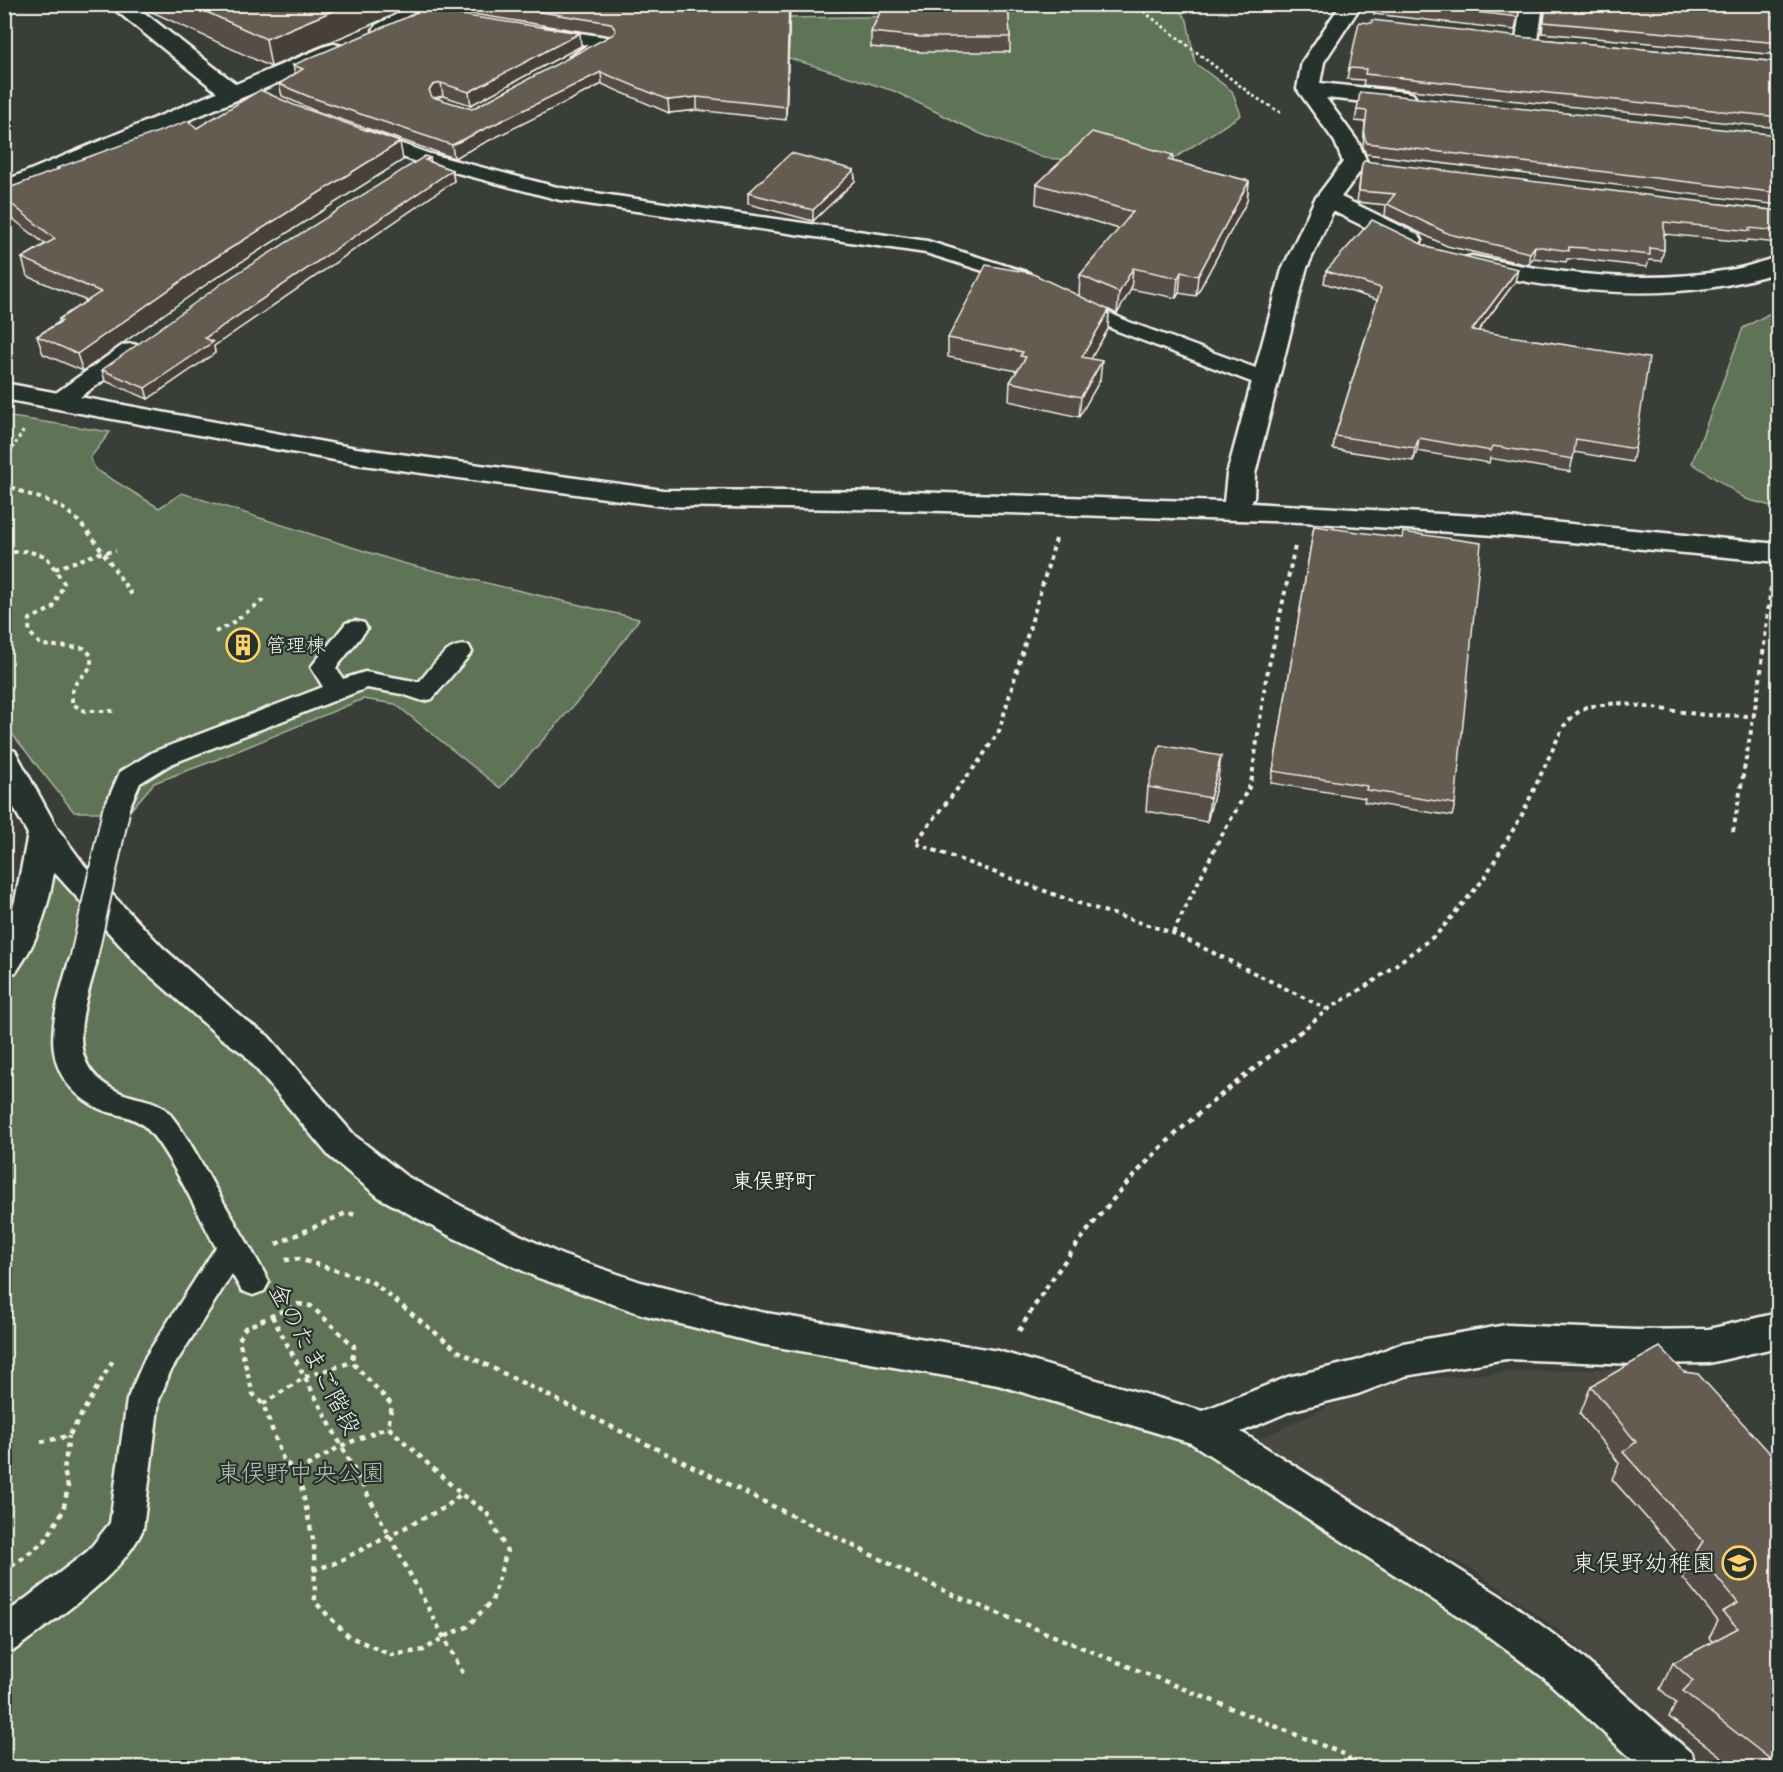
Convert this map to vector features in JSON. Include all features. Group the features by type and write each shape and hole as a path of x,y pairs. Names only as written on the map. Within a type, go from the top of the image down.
{"street":[{"path":"118,4 248,94"},
{"path":"1527,40 1532,4"},
{"path":"4,190 248,94 360,40 430,12"},
{"path":"1234,510 1240,497 1243,463 1259,401 1267,380 1294,270 1327,199 1360,156 1308,89 1312,62 1348,12 1367,22"},
{"path":"1504,38 1550,42"},
{"path":"1308,89 1426,101"},
{"path":"1327,199 1427,248"},
{"path":"1454,258 1573,283 1678,284 1730,278 1779,264"},
{"path":"4,391 356,456 663,498 911,501 1303,513 1509,527 1777,553"},
{"path":"4,759 44,834 73,874 150,956 234,1029 256,1045 342,1146 393,1187 463,1225 549,1266 641,1298 760,1328 998,1368 1203,1429 1495,1616 1559,1664 1675,1767"},
{"path":"4,963 13,952 29,912 44,834"},
{"path":"1203,1429 1288,1394 1358,1377 1403,1360 1506,1342 1636,1347 1709,1346 1769,1334 1779,1329"}],"lane":[{"path":"523,30 606,42 565,64"},
{"path":"345,130 423,158 560,194 927,247 967,258 1042,287"},
{"path":"403,171 423,158"},
{"path":"1062,297 1122,326 1267,380"},
{"path":"61,400 146,339"},
{"path":"338,691 323,667 355,629"},
{"path":"4,1637 100,1562 126,1529 143,1400 157,1366 242,1263 173,1140 154,1117 132,1106 109,1100 79,1081 67,1057 65,1028 83,961 116,811 129,778 162,758 365,680 407,686 423,693 460,652"}],"path":[{"path":"1134,4 1261,100 1287,117 1360,156"},
{"path":"4,482 16,492 65,510 79,523 132,595"},
{"path":"1064,507 1042,593 999,731 980,760 915,843 1072,901 1173,933 1327,1010"},
{"path":"1173,933 1218,842 1251,784 1265,684 1303,513"},
{"path":"4,552 26,551 45,556 64,583 53,608 30,619 29,632 41,645 84,648 91,655 91,667 75,681 71,695 72,704 84,711 117,711"},
{"path":"55,568 100,553 116,551"},
{"path":"1733,832 1754,716 1777,553"},
{"path":"214,632 231,624 266,598"},
{"path":"998,1368 1039,1297 1087,1231 1144,1165 1190,1122 1327,1010 1374,981 1437,934 1483,880 1522,815 1563,727 1574,715 1586,707 1618,703 1704,715 1754,716"},
{"path":"242,1263 299,1259 371,1281 458,1351 725,1484 952,1594 1346,1755 1357,1767"},
{"name":"金のたまご階段","path":"242,1263 464,1675"},
{"path":"298,1304 311,1306 354,1347 352,1362 392,1406 388,1427 461,1494 487,1513 507,1551 492,1601 467,1627 423,1650 391,1655 348,1636 315,1602 314,1544 298,1471 284,1462 262,1404 253,1394 239,1340 245,1328 298,1304"},
{"path":"262,1404 275,1393 335,1365 352,1362"},
{"path":"298,1471 341,1446 388,1427"},
{"path":"4,1572 45,1541 63,1511 68,1487 64,1470 69,1436"},
{"path":"314,1570 333,1564 446,1507 461,1494"}],"shaded area":[{"path":"1657,1367 1778,1767 1708,1767 1555,1627 1474,1570 1330,1494 1267,1452 1256,1441 1381,1381 1519,1372"}],"green space":[{"path":"973,5 1176,5 1187,20 1195,63 1232,91 1241,115 1173,159 1127,163 1044,158 981,134 894,91 735,41 784,18 940,16"},
{"path":"1778,306 1778,508 1746,499 1692,463 1743,328 1774,311"},
{"path":"5,416 110,432 90,458 95,469 159,508 182,493 402,563 639,619 591,686 500,788 395,704 363,699 154,783 129,812 74,812 5,725"},
{"name":"東俣野中央公園","path":"44,834 342,1146 549,1266 1203,1429 1675,1768 5,1768 4,963"}],"building":[{"path":"189,4 349,4 266,39"},
{"path":"489,4 789,4 786,107 697,97 668,100 601,72 452,145 310,97 279,84 303,69 293,65 422,9 580,33 469,92 441,83 433,85 429,90 432,97 472,109 616,31 611,23"},
{"path":"884,4 1008,4 1010,37 921,37 871,32"},
{"path":"1408,4 1520,4 1518,17"},
{"path":"1546,4 1726,4 1774,10 1774,28 1779,27 1779,43 1544,22"},
{"path":"1372,20 1779,62 1779,117 1365,74 1366,69 1349,68 1359,22 1372,23"},
{"path":"260,90 294,105 400,142 210,261 77,354 37,336 62,321 59,319 101,292 22,258 55,239 4,198 4,190 59,169 57,168 188,121 197,128"},
{"path":"1360,92 1779,135 1779,193 1367,143 1364,136 1367,111 1357,110"},
{"path":"1092,132 1173,155 1168,160 1249,181 1198,276 1181,272 1178,278 1133,268 1119,293 1080,275 1133,212 1037,184"},
{"path":"791,153 854,170 813,210 748,193"},
{"path":"425,156 430,158 425,160 452,170 205,338 213,342 145,388 102,370 228,279"},
{"path":"1364,161 1779,211 1779,231 1749,228 1750,231 1664,222 1664,250 1650,248 1650,255 1569,247 1569,251 1535,246 1530,253 1449,234 1387,204 1395,194 1359,191"},
{"path":"1372,220 1430,248 1518,269 1472,330 1649,358 1635,449 1576,439 1573,459 1493,446 1491,451 1419,438 1415,448 1335,436 1381,288 1326,271"},
{"path":"986,265 1031,273 1109,310 1082,357 1102,361 1081,397 1010,382 1026,357 1020,356 1023,352 948,338"},
{"path":"1314,526 1402,538 1403,532 1481,543 1455,804 1366,790 1367,786 1273,771"},
{"path":"1160,745 1221,756 1210,798 1148,787"},
{"path":"1660,1347 1684,1372 1698,1374 1779,1463 1779,1766 1683,1691 1693,1681 1673,1663 1738,1628 1722,1612 1738,1603 1696,1552 1703,1541 1623,1452 1636,1442 1591,1386"}],"place":[{"name":"管理棟","path":"243,645"},
{"name":"東俣野幼稚園","path":"1739,1563"}],"district":[{"name":"東俣野町","path":"774,1181"}]}
